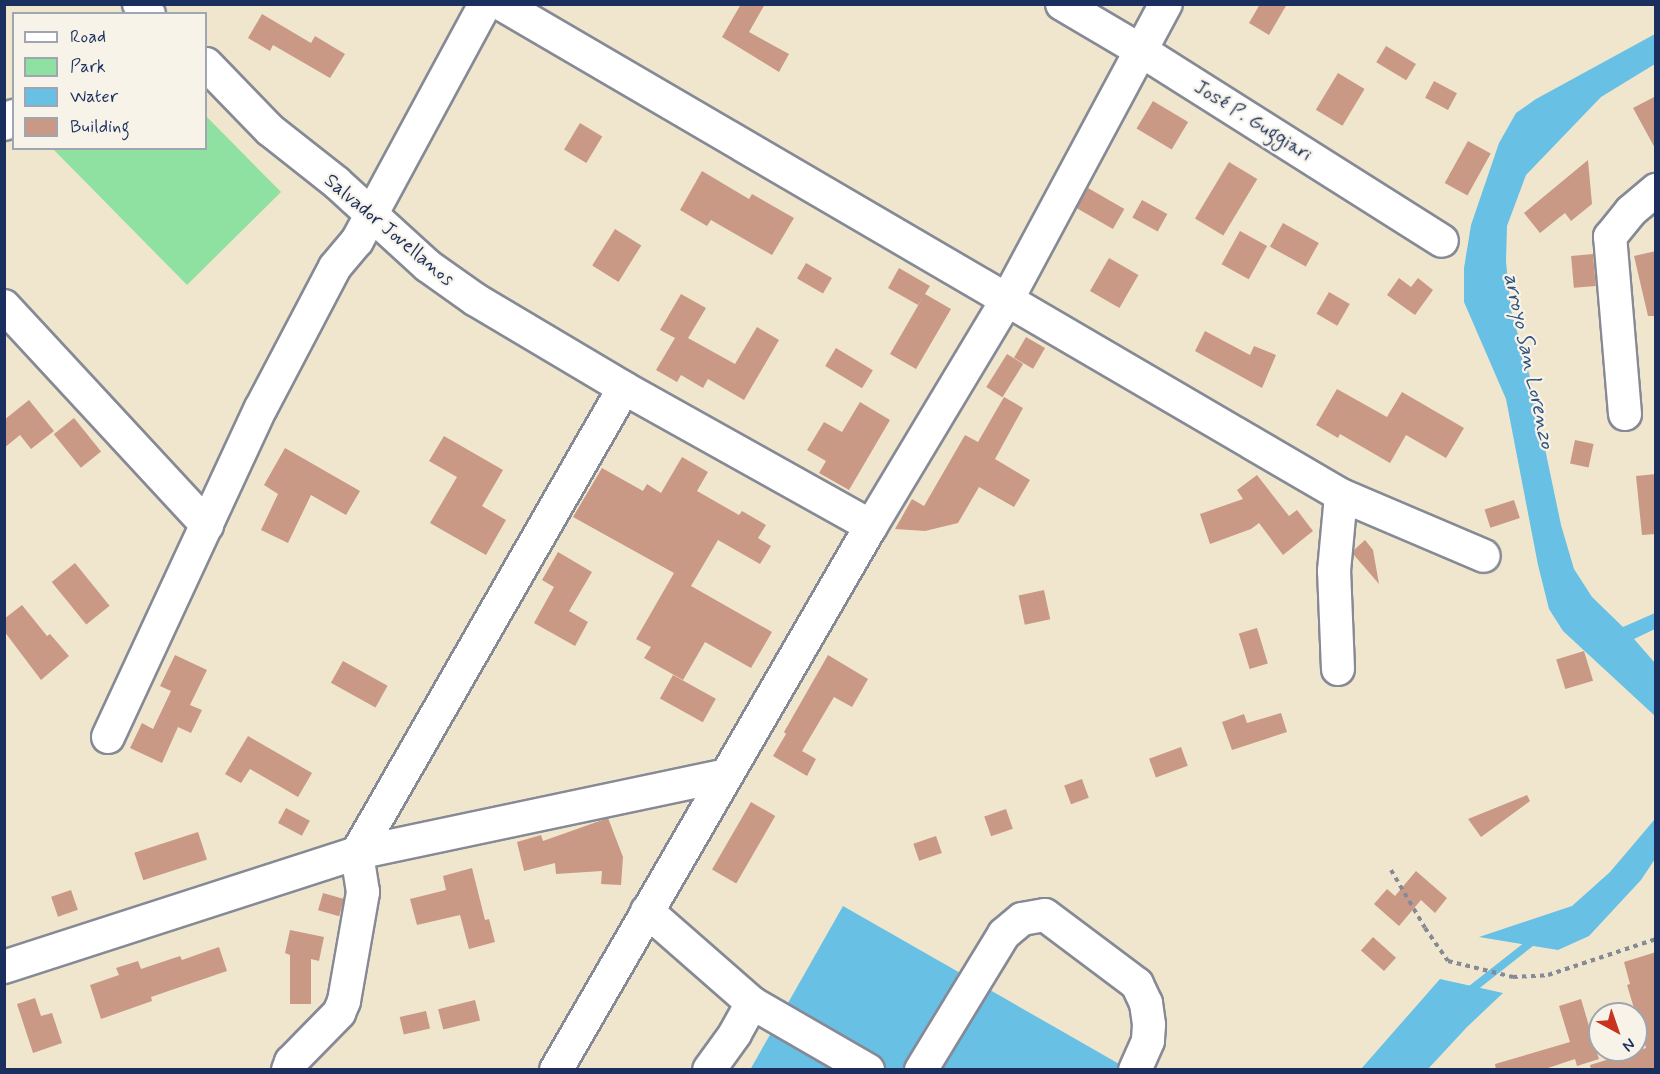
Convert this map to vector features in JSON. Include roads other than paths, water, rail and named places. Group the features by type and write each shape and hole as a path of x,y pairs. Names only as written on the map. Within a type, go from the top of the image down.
{"street":[{"path":"108,737 261,408 335,267 350,252 485,4"},
{"path":"501,4 1341,495 1484,556"},
{"name":"José P. Guggiari","path":"1062,4 1140,50 1442,241"},
{"path":"556,1070 871,526 1007,300 1166,4"},
{"name":"Salvador Jovellanos","path":"207,65 270,130 371,214 428,266 476,300 624,388 871,526"},
{"path":"1625,414 1610,237 1630,211 1656,190"},
{"path":"4,306 207,525"},
{"path":"288,1070 291,1062 339,1013 344,1001 363,892 357,853 624,388"},
{"path":"1338,669 1334,571 1341,495"},
{"path":"4,967 357,853 726,775"},
{"path":"647,911 752,1003 868,1070"},
{"path":"921,1070 1004,934 1022,919 1046,915 1137,984 1146,1003 1149,1025 1148,1041 1135,1070"},
{"path":"708,1070 735,1034 752,1003"}],"water":[{"path":"1655,34 1655,64 1601,97 1526,175 1507,226 1506,262 1511,310 1530,377 1561,525 1574,569 1592,597 1623,627 1655,613 1655,629 1634,639 1655,663 1655,716 1563,631 1549,609 1538,565 1506,399 1464,302 1464,268 1471,225 1499,143 1516,113 1536,99"},
{"path":"1655,819 1655,859 1641,880 1589,936 1558,950 1479,937 1572,906 1610,872"},
{"path":"843,906 1128,1069 750,1070"},
{"path":"1440,979 1503,993 1428,1069 1361,1069"}],"waterway":[{"name":"arroyo San Lorenzo","path":"1468,992 1534,940"}]}
